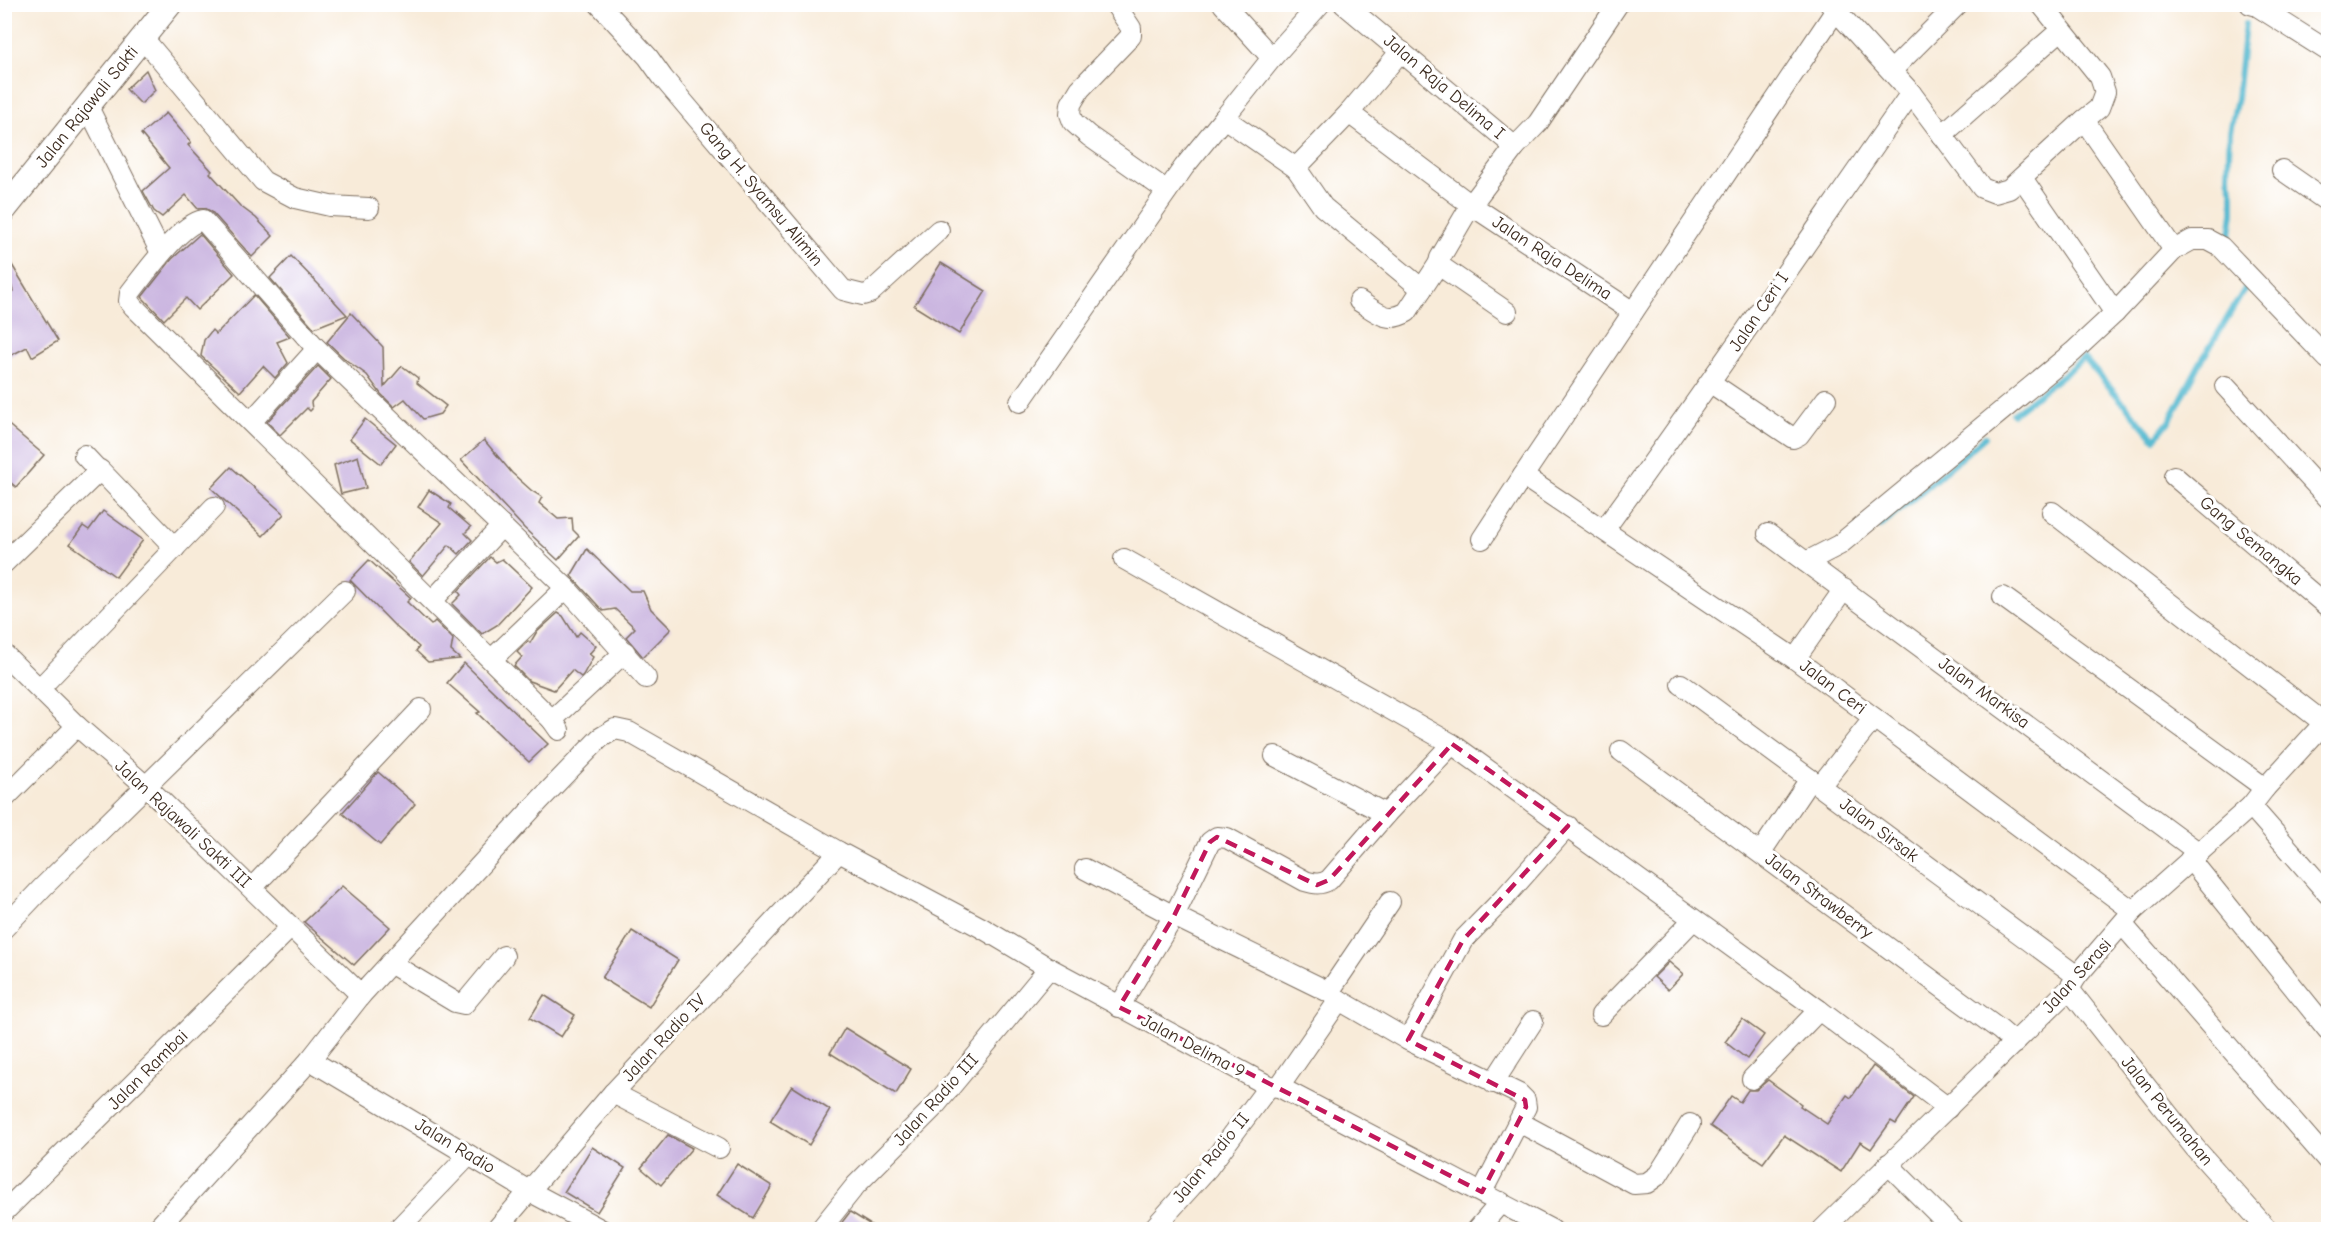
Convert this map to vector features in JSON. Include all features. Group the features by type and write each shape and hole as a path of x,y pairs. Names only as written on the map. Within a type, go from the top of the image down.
{"street":[{"name":"Jalan Rajawali Sakti","path":"4,210 170,4"},
{"name":"Gang H. Syamsu Alimin","path":"599,4 648,57 663,78 843,290 863,296 870,293 939,230"},
{"path":"1115,4 1131,28 1131,36 1080,89 1071,104 1070,114 1073,122 1083,132 1167,191"},
{"path":"1223,4 1272,58"},
{"path":"1020,402 1167,191 1272,58 1320,4"},
{"name":"Jalan Raja Delima I","path":"1344,4 1515,147"},
{"path":"1359,302 1388,318 1394,318 1407,312 1439,263 1471,205 1515,147 1538,123 1618,4"},
{"path":"1892,70 1958,4"},
{"path":"1482,539 1762,121 1835,6 1911,93 1982,188 1995,193 2009,189 2099,108 2105,92 2100,77 2041,4"},
{"path":"2250,4 2257,6 2328,51"},
{"path":"1942,135 2061,30"},
{"path":"143,38 263,181 295,198 330,206 369,208"},
{"path":"1296,168 1348,113 1401,51"},
{"name":"Jalan Ceri I","path":"1604,530 1711,383 1911,93"},
{"path":"87,105 161,253"},
{"name":"Jalan Raja Delima","path":"1348,113 1471,205 1633,312"},
{"path":"1224,118 1296,168 1323,207 1422,289"},
{"path":"2084,120 2174,250"},
{"path":"2282,170 2328,202"},
{"path":"2022,178 2115,313"},
{"path":"625,652 556,725 433,600 129,301 130,293 161,253 195,222 203,220 317,349 566,588 625,652 646,678"},
{"path":"1806,562 1839,545 2073,352 2115,313 2174,250 2192,240 2208,240 2221,247 2328,359"},
{"path":"1439,263 1507,312"},
{"path":"250,422 317,349"},
{"path":"1711,383 1793,438 1799,435 1826,399"},
{"path":"2224,386 2328,498"},
{"path":"84,455 175,548"},
{"path":"4,563 99,471"},
{"name":"Jalan Ceri","path":"1523,476 1795,659 1874,718 2128,918 2328,1161"},
{"name":"Gang Semangka","path":"2174,476 2328,607"},
{"path":"40,688 214,507"},
{"path":"2052,512 2328,723"},
{"path":"433,600 502,526"},
{"name":"Jalan Markisa","path":"1768,534 2194,856 2328,1030"},
{"path":"1124,559 1452,744 1819,1010 1948,1108"},
{"path":"492,659 566,588"},
{"path":"1795,659 1844,590"},
{"path":"4,928 345,591"},
{"path":"2003,597 2265,789"},
{"name":"Jalan Rajawali Sakti III","path":"6,657 77,726 147,787 361,995"},
{"name":"Jalan Sirsak","path":"1681,684 1815,782 2073,983"},
{"path":"252,888 421,709"},
{"path":"1761,852 1815,782 1874,718"},
{"name":"Jalan Serasi","path":"1822,1230 2015,1043 2073,983 2128,918 2251,806 2328,723"},
{"path":"4,799 77,726"},
{"name":"Jalan Delima 9","path":"390,963 600,738 615,729 629,732 839,852 982,928 1119,1007 1552,1230"},
{"path":"1119,1007 1174,916 1210,842 1217,837 1227,838 1305,881 1317,885 1323,884 1452,744"},
{"name":"Jalan Strawberry","path":"1621,750 2015,1043"},
{"path":"1275,756 1386,814"},
{"path":"2251,806 2328,894"},
{"path":"1408,1040 1463,940 1568,826"},
{"name":"Jalan Radio IV","path":"496,1230 613,1093 839,852"},
{"path":"1085,869 1334,996 1408,1040 1519,1094 1525,1100 1526,1107 1482,1192"},
{"name":"Jalan Radio II","path":"1152,1230 1208,1168 1274,1086 1334,996 1390,902"},
{"path":"1601,1015 1693,920"},
{"name":"Jalan Rambai","path":"4,1212 291,927"},
{"path":"156,1230 310,1060 361,995 390,963 455,1002 464,1004 504,956"},
{"name":"Jalan Radio III","path":"820,1230 856,1185 933,1108 1048,968"},
{"name":"Jalan Perumahan","path":"2073,983 2195,1148 2268,1230"},
{"path":"1752,1079 1819,1010"},
{"path":"1493,1083 1533,1021"},
{"name":"Jalan Radio","path":"310,1060 529,1191 602,1230"},
{"path":"613,1093 719,1148"},
{"path":"1519,1122 1634,1184 1647,1183 1658,1175 1690,1124"},
{"path":"397,1230 469,1155"},
{"path":"1888,1164 1954,1230"},
{"path":"1477,1230 1501,1202"}],"highlighted area":[{"path":"1452,744 1568,826 1463,940 1408,1040 1525,1100 1526,1107 1482,1192 1119,1007 1174,916 1210,842 1217,837 1305,881 1317,885 1329,880"}],"building":[{"path":"146,70 155,90 141,104 126,89"},
{"path":"166,113 191,142 188,145 212,171 210,173 240,206 256,218 273,236 252,257 212,212 205,208 198,209 186,195 162,217 154,211 143,191 169,168 141,134"},
{"path":"200,234 234,274 197,310 186,298 164,320 142,297 172,259"},
{"path":"291,256 347,315 314,328 270,278"},
{"path":"9,260 58,341 32,357 27,347 4,359 5,297 13,291 5,262"},
{"path":"941,263 986,291 959,334 914,306"},
{"path":"254,295 290,337 277,342 288,363 275,378 263,366 240,392 201,356 204,340 212,330 216,334"},
{"path":"351,313 383,347 384,387 402,366 418,378 417,383 446,406 440,414 423,419 405,399 394,407 367,375 327,342"},
{"path":"318,366 331,379 311,402 312,409 310,411 307,408 280,435 267,422"},
{"path":"365,419 396,444 381,464 350,439"},
{"path":"4,421 44,455 16,487 4,477"},
{"path":"484,440 512,473 542,497 539,503 558,519 572,518 573,530 579,536 558,560 524,528 461,460"},
{"path":"358,456 366,488 341,494 334,465"},
{"path":"231,467 284,514 263,536 211,488"},
{"path":"429,490 451,504 449,508 471,527 465,533 472,540 459,554 449,545 423,576 409,562 442,523 418,507"},
{"path":"103,511 143,540 116,577 70,544 83,526 89,530"},
{"path":"587,549 630,591 643,591 651,609 671,629 643,657 626,637 635,628 615,609 603,611 571,576"},
{"path":"490,557 496,562 502,559 532,587 497,625 482,634 452,604 461,595 458,591"},
{"path":"369,560 411,598 407,602 431,625 435,621 453,639 451,651 460,659 428,662 416,651 419,647 350,580"},
{"path":"558,613 563,616 576,637 580,632 596,646 589,654 593,657 583,675 581,677 572,670 554,690 529,681 514,666 522,657 517,652 528,641 530,643 536,633"},
{"path":"464,663 548,744 529,762 477,713 480,712 447,683"},
{"path":"378,772 415,804 380,845 342,813"},
{"path":"342,886 390,927 354,965 304,922"},
{"path":"632,931 678,960 649,1007 602,978"},
{"path":"1669,962 1683,974 1668,990 1654,977"},
{"path":"544,995 575,1015 561,1037 530,1018"},
{"path":"1742,1019 1764,1035 1747,1059 1725,1042"},
{"path":"845,1028 911,1069 896,1094 830,1053"},
{"path":"1873,1066 1914,1097 1896,1124 1891,1121 1871,1149 1860,1142 1841,1172 1784,1135 1763,1163 1710,1126 1731,1096 1740,1102 1748,1090 1756,1090 1768,1080 1827,1124 1847,1095 1851,1098"},
{"path":"792,1086 830,1110 809,1145 770,1121"},
{"path":"668,1135 692,1148 661,1185 641,1168"},
{"path":"592,1147 625,1168 597,1212 564,1192"},
{"path":"737,1164 772,1186 753,1218 717,1195"},
{"path":"850,1212 879,1230 836,1230"}],"waterway":[{"path":"2230,234 2233,213 2233,194 2228,177 2230,132 2237,98 2245,24"},
{"path":"2013,414 2084,358 2155,439 2170,420 2199,365 2246,287"},
{"path":"1880,527 1985,437"}]}
